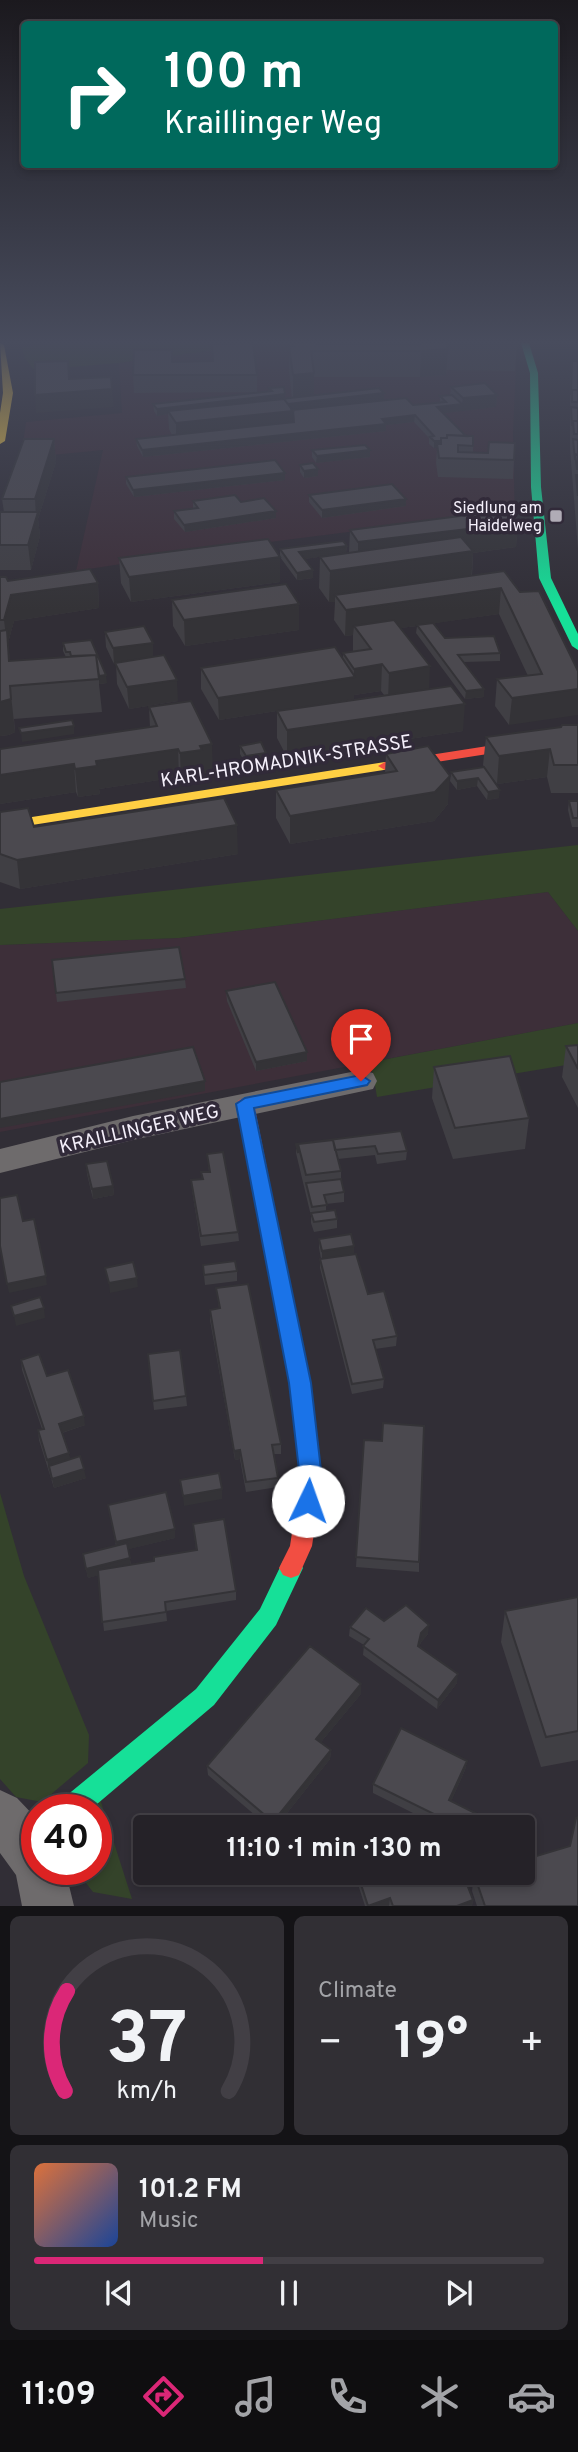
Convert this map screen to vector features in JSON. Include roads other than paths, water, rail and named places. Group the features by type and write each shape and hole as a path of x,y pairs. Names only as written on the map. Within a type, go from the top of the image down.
{"street":[{"path":"535,432 536,487 545,579 578,646"},
{"name":"KARL-HROMADNIK-STRASSE","path":"0,826 578,736"},
{"name":"KRAILLINGER WEG","path":"0,1161 245,1104 361,1081"},
{"path":"88,1794 205,1697 268,1617 301,1546 311,1479 300,1383 245,1104"},
{"path":"41,1885 48,1906"}],"place":[{"name":"Siedlung am Haidelweg","path":"556,516"}]}
